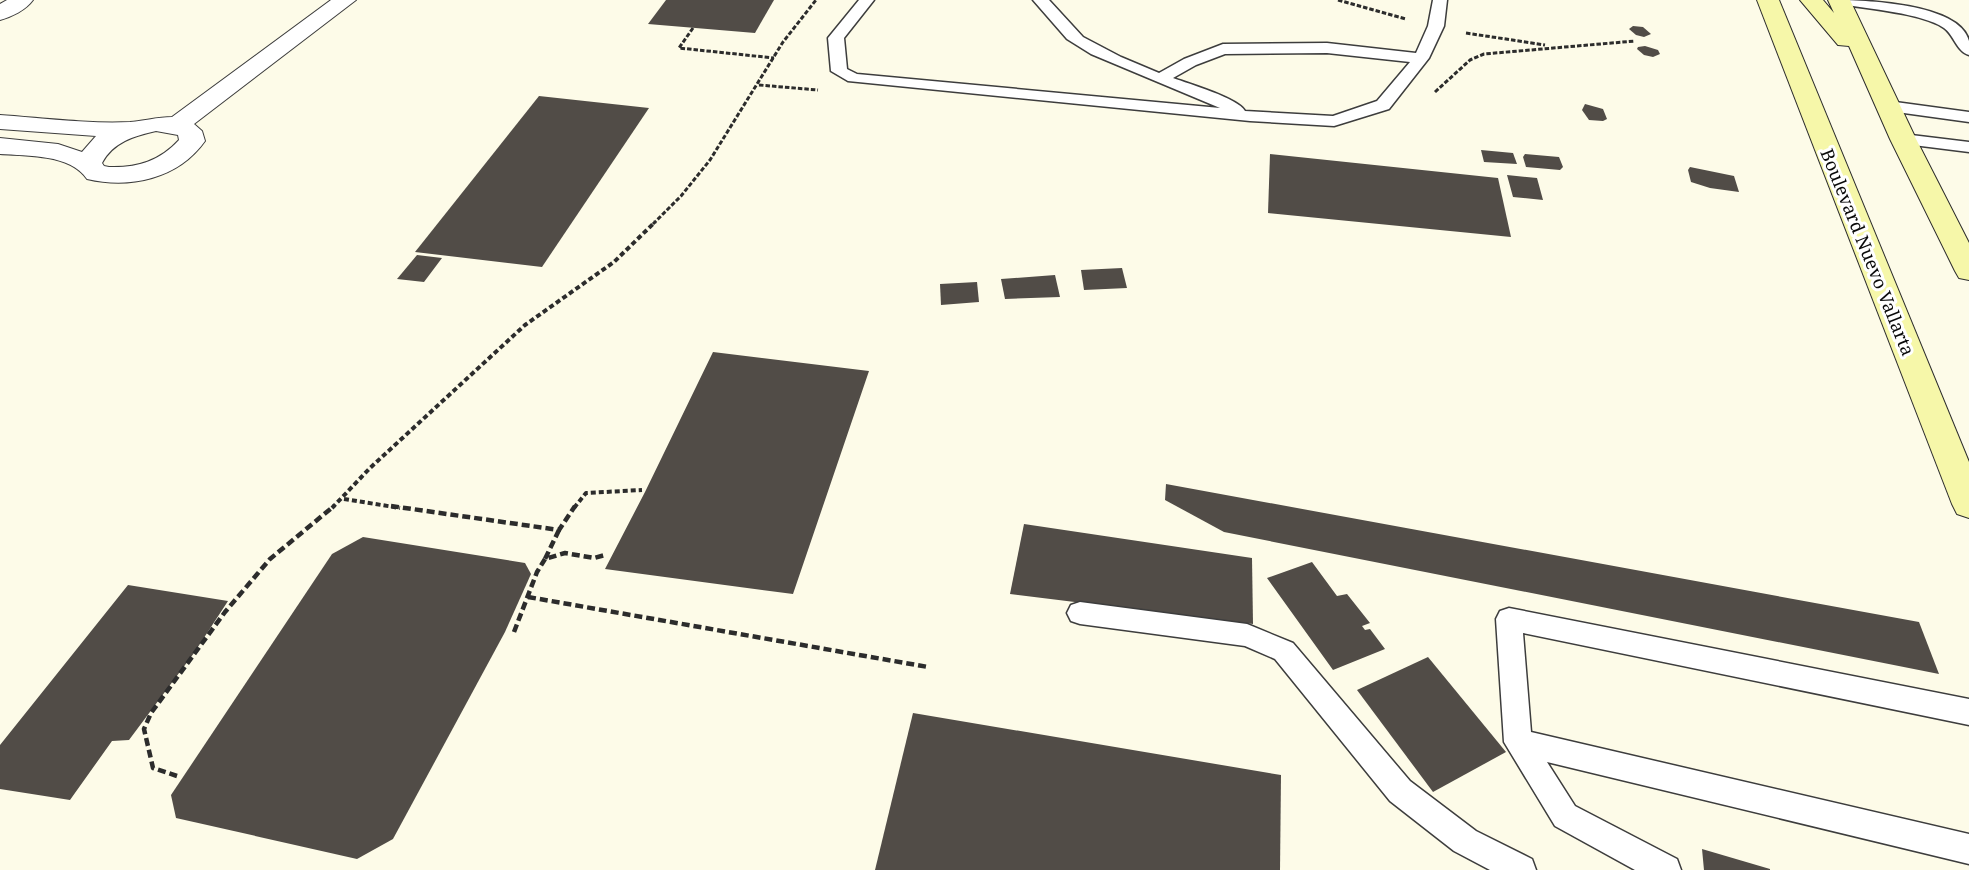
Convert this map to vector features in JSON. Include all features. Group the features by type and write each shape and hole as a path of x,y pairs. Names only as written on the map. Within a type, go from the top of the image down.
{"main road":[{"path":"1811,0 1872,71"},
{"path":"1840,0 1888,106 1969,271"},
{"path":"1744,1 1772,12"},
{"name":"Boulevard Nuevo Vallarta","path":"1772,12 1969,504"}],"street":[{"path":"0,13 22,0"},
{"path":"177,124 345,0"},
{"path":"0,122 86,129 132,129"},
{"path":"0,146 58,152 89,163 96,172 114,176 138,174 163,166 183,154 192,141 190,131 177,124 156,124 132,129 109,138 94,151 89,163"}],"lane":[{"path":"867,0 836,38 838,71 854,78 1250,116 1334,121 1383,105 1421,58 1436,26 1440,0"},
{"path":"1040,0 1077,39 1130,67 1214,98 1250,116"},
{"path":"1840,0 1931,16 1951,26 1969,50"},
{"path":"1162,78 1190,62 1223,49 1327,48 1421,58"},
{"path":"1888,106 1969,117"},
{"path":"1904,139 1969,147"},
{"path":"1080,613 1247,635 1284,651 1400,791 1465,841 1521,870"},
{"path":"1666,870 1565,816 1518,742 1509,619 1969,712"},
{"path":"1518,742 1969,849"}],"path":[{"path":"177,776 153,768 144,729 151,713 225,612 270,560 343,499 370,468 517,333 614,262 681,196 710,160 795,24 816,0"},
{"path":"1338,0 1461,33 1556,47"},
{"path":"693,28 679,48 774,58"},
{"path":"514,632 537,572 565,518 586,493 642,490"},
{"path":"343,499 483,521 559,530"},
{"path":"545,559 565,553 594,558 605,555"},
{"path":"528,597 928,667"}],"building":[{"path":"666,0 774,0 755,33 648,24"},
{"path":"1633,26 1643,27 1651,34 1644,37 1636,35 1629,29"},
{"path":"1645,46 1658,50 1660,54 1653,57 1644,55 1637,49"},
{"path":"539,96 649,108 542,267 415,252"},
{"path":"1585,104 1603,109 1607,119 1589,120 1582,110"},
{"path":"1481,150 1513,153 1517,164 1484,162"},
{"path":"1270,154 1498,178 1511,237 1268,213"},
{"path":"1525,154 1559,157 1563,167 1560,170 1526,167 1523,157"},
{"path":"1690,167 1734,176 1739,192 1710,188 1691,182 1688,170"},
{"path":"1507,175 1537,178 1543,200 1513,197"},
{"path":"417,255 442,258 424,282 397,279"},
{"path":"1122,268 1127,288 1084,290 1081,270"},
{"path":"1055,275 1060,297 1005,299 1001,279"},
{"path":"977,282 979,302 941,305 940,284"},
{"path":"713,352 869,371 793,594 605,569"},
{"path":"1166,484 1919,622 1939,674 1224,532 1165,500"},
{"path":"1024,524 1252,558 1253,624 1010,594"},
{"path":"363,537 525,563 531,574 505,632 393,839 357,859 176,818 171,795 332,554"},
{"path":"1312,562 1337,596 1347,594 1370,623 1362,626 1365,630 1370,629 1385,649 1333,670 1267,578"},
{"path":"128,585 228,601 194,653 129,740 112,741 70,800 0,789 0,745"},
{"path":"1428,657 1506,752 1433,792 1357,690"},
{"path":"913,713 1281,775 1280,870 875,870"},
{"path":"1702,849 1770,869 1770,870 1704,870"}]}
